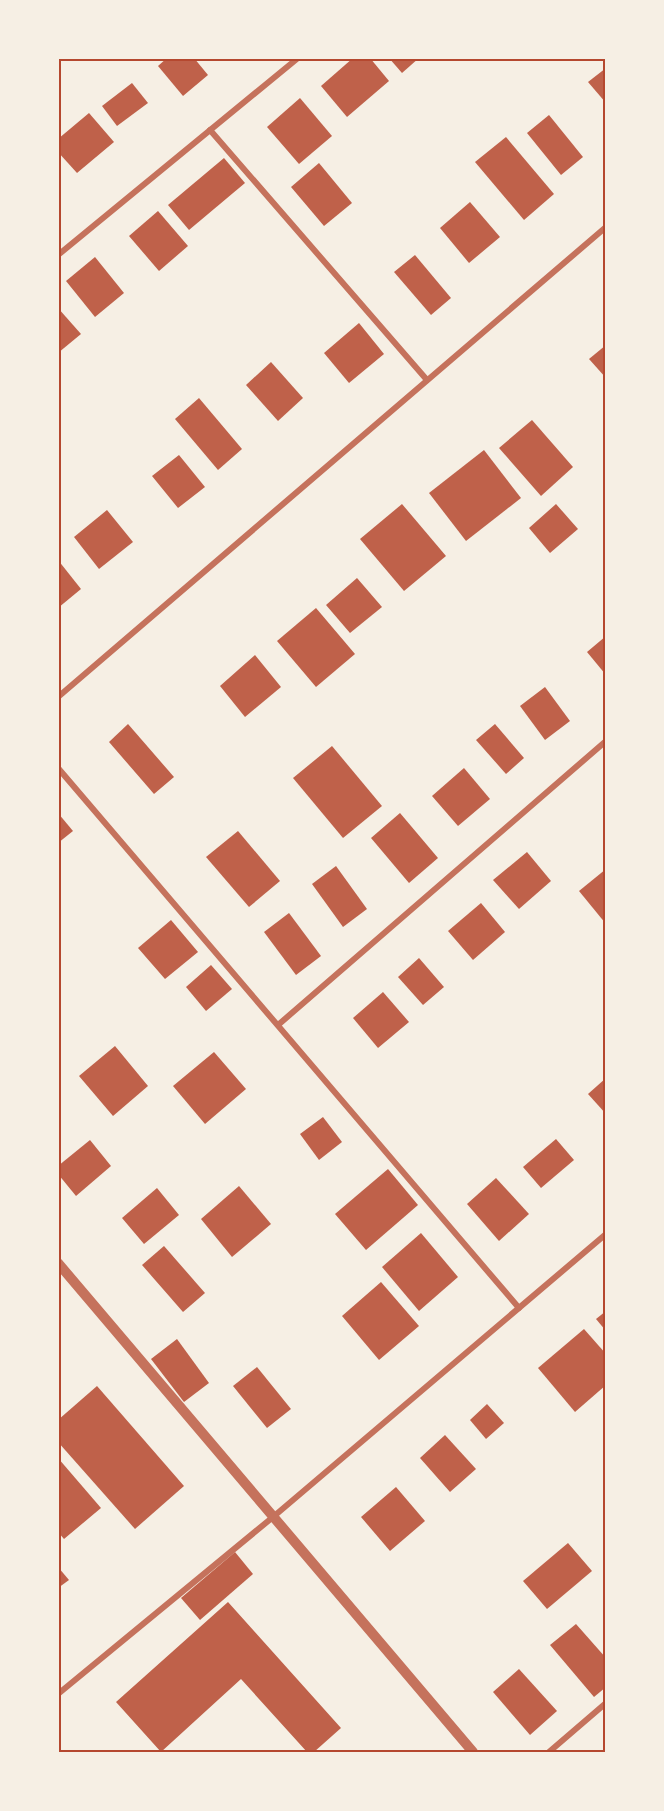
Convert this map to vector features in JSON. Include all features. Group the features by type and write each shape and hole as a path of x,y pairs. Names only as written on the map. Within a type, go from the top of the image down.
{"street":[{"path":"58,255 298,58"},
{"path":"210,130 427,380"},
{"path":"58,697 606,226"},
{"path":"278,1025 606,741"},
{"path":"58,768 519,1308"},
{"path":"58,1694 273,1517 606,1234"},
{"path":"58,1263 473,1752"},
{"path":"549,1752 606,1703"}],"building":[{"path":"167,58 194,58 208,75 183,96 158,66"},
{"path":"353,58 370,58 389,81 347,117 321,86"},
{"path":"389,58 419,58 402,73"},
{"path":"606,68 606,103 588,82"},
{"path":"132,83 148,103 117,126 102,106"},
{"path":"300,98 332,136 299,164 267,127"},
{"path":"89,113 114,142 77,173 58,152 58,139"},
{"path":"549,115 583,157 561,175 527,133"},
{"path":"506,137 554,194 524,220 475,162"},
{"path":"224,158 245,183 189,230 168,205"},
{"path":"319,163 352,203 324,226 291,187"},
{"path":"470,202 500,237 469,263 440,228"},
{"path":"158,211 188,246 159,271 129,236"},
{"path":"415,255 451,298 431,315 394,272"},
{"path":"95,257 124,293 95,317 66,281"},
{"path":"58,308 81,334 58,353"},
{"path":"359,323 384,354 349,383 324,353"},
{"path":"606,345 606,378 589,359"},
{"path":"271,362 303,398 278,421 246,385"},
{"path":"199,398 242,449 218,470 175,419"},
{"path":"532,420 573,467 541,496 499,448"},
{"path":"484,450 521,498 466,541 429,493"},
{"path":"179,455 205,487 178,508 152,476"},
{"path":"402,504 446,556 404,591 360,539"},
{"path":"556,504 578,529 550,553 529,528"},
{"path":"107,510 133,542 99,569 74,537"},
{"path":"58,560 81,589 58,608"},
{"path":"357,578 382,607 350,633 326,605"},
{"path":"316,608 355,654 316,687 277,641"},
{"path":"606,636 606,675 587,652"},
{"path":"255,655 281,687 245,717 220,686"},
{"path":"545,687 570,721 545,740 520,706"},
{"path":"128,724 174,777 154,794 109,742"},
{"path":"495,724 524,758 506,774 476,740"},
{"path":"332,746 382,806 343,838 293,778"},
{"path":"464,768 490,799 458,826 432,796"},
{"path":"58,813 73,831 58,843"},
{"path":"400,813 438,858 409,883 371,838"},
{"path":"238,831 280,881 249,907 206,857"},
{"path":"527,852 551,881 519,909 493,880"},
{"path":"336,866 367,909 343,927 312,884"},
{"path":"606,869 606,924 579,891"},
{"path":"481,903 505,932 473,960 448,931"},
{"path":"289,913 321,956 296,975 264,932"},
{"path":"171,920 198,952 165,979 138,948"},
{"path":"419,958 444,987 423,1005 398,977"},
{"path":"211,965 232,989 206,1011 186,987"},
{"path":"383,992 409,1022 378,1048 353,1018"},
{"path":"115,1046 148,1086 113,1116 79,1076"},
{"path":"214,1052 246,1089 205,1124 173,1086"},
{"path":"606,1078 606,1114 588,1094"},
{"path":"323,1117 342,1142 319,1160 300,1134"},
{"path":"556,1139 574,1160 541,1188 523,1167"},
{"path":"90,1140 111,1166 76,1196 58,1174 58,1166"},
{"path":"388,1169 418,1205 366,1250 335,1214"},
{"path":"496,1178 529,1214 499,1241 467,1204"},
{"path":"239,1186 271,1224 232,1257 201,1219"},
{"path":"157,1188 179,1215 144,1244 122,1218"},
{"path":"421,1233 458,1277 419,1311 382,1267"},
{"path":"164,1246 205,1293 183,1312 142,1265"},
{"path":"381,1282 419,1326 379,1360 342,1316"},
{"path":"606,1311 606,1331 596,1319"},
{"path":"584,1329 606,1354 606,1385 575,1412 538,1368"},
{"path":"177,1339 209,1383 184,1402 151,1359"},
{"path":"257,1367 291,1409 267,1428 233,1386"},
{"path":"97,1386 184,1486 135,1529 58,1442 58,1420"},
{"path":"487,1404 504,1423 486,1439 470,1420"},
{"path":"445,1435 476,1469 450,1492 420,1458"},
{"path":"58,1458 101,1508 64,1539 58,1532"},
{"path":"396,1487 425,1521 390,1551 361,1517"},
{"path":"568,1543 592,1571 547,1609 523,1581"},
{"path":"235,1552 253,1574 200,1620 181,1598"},
{"path":"58,1567 69,1580 58,1588"},
{"path":"228,1602 341,1728 314,1752 307,1752 241,1679 161,1752 116,1702"},
{"path":"576,1624 606,1658 606,1687 594,1697 550,1645"},
{"path":"519,1669 557,1711 530,1735 493,1692"}]}
